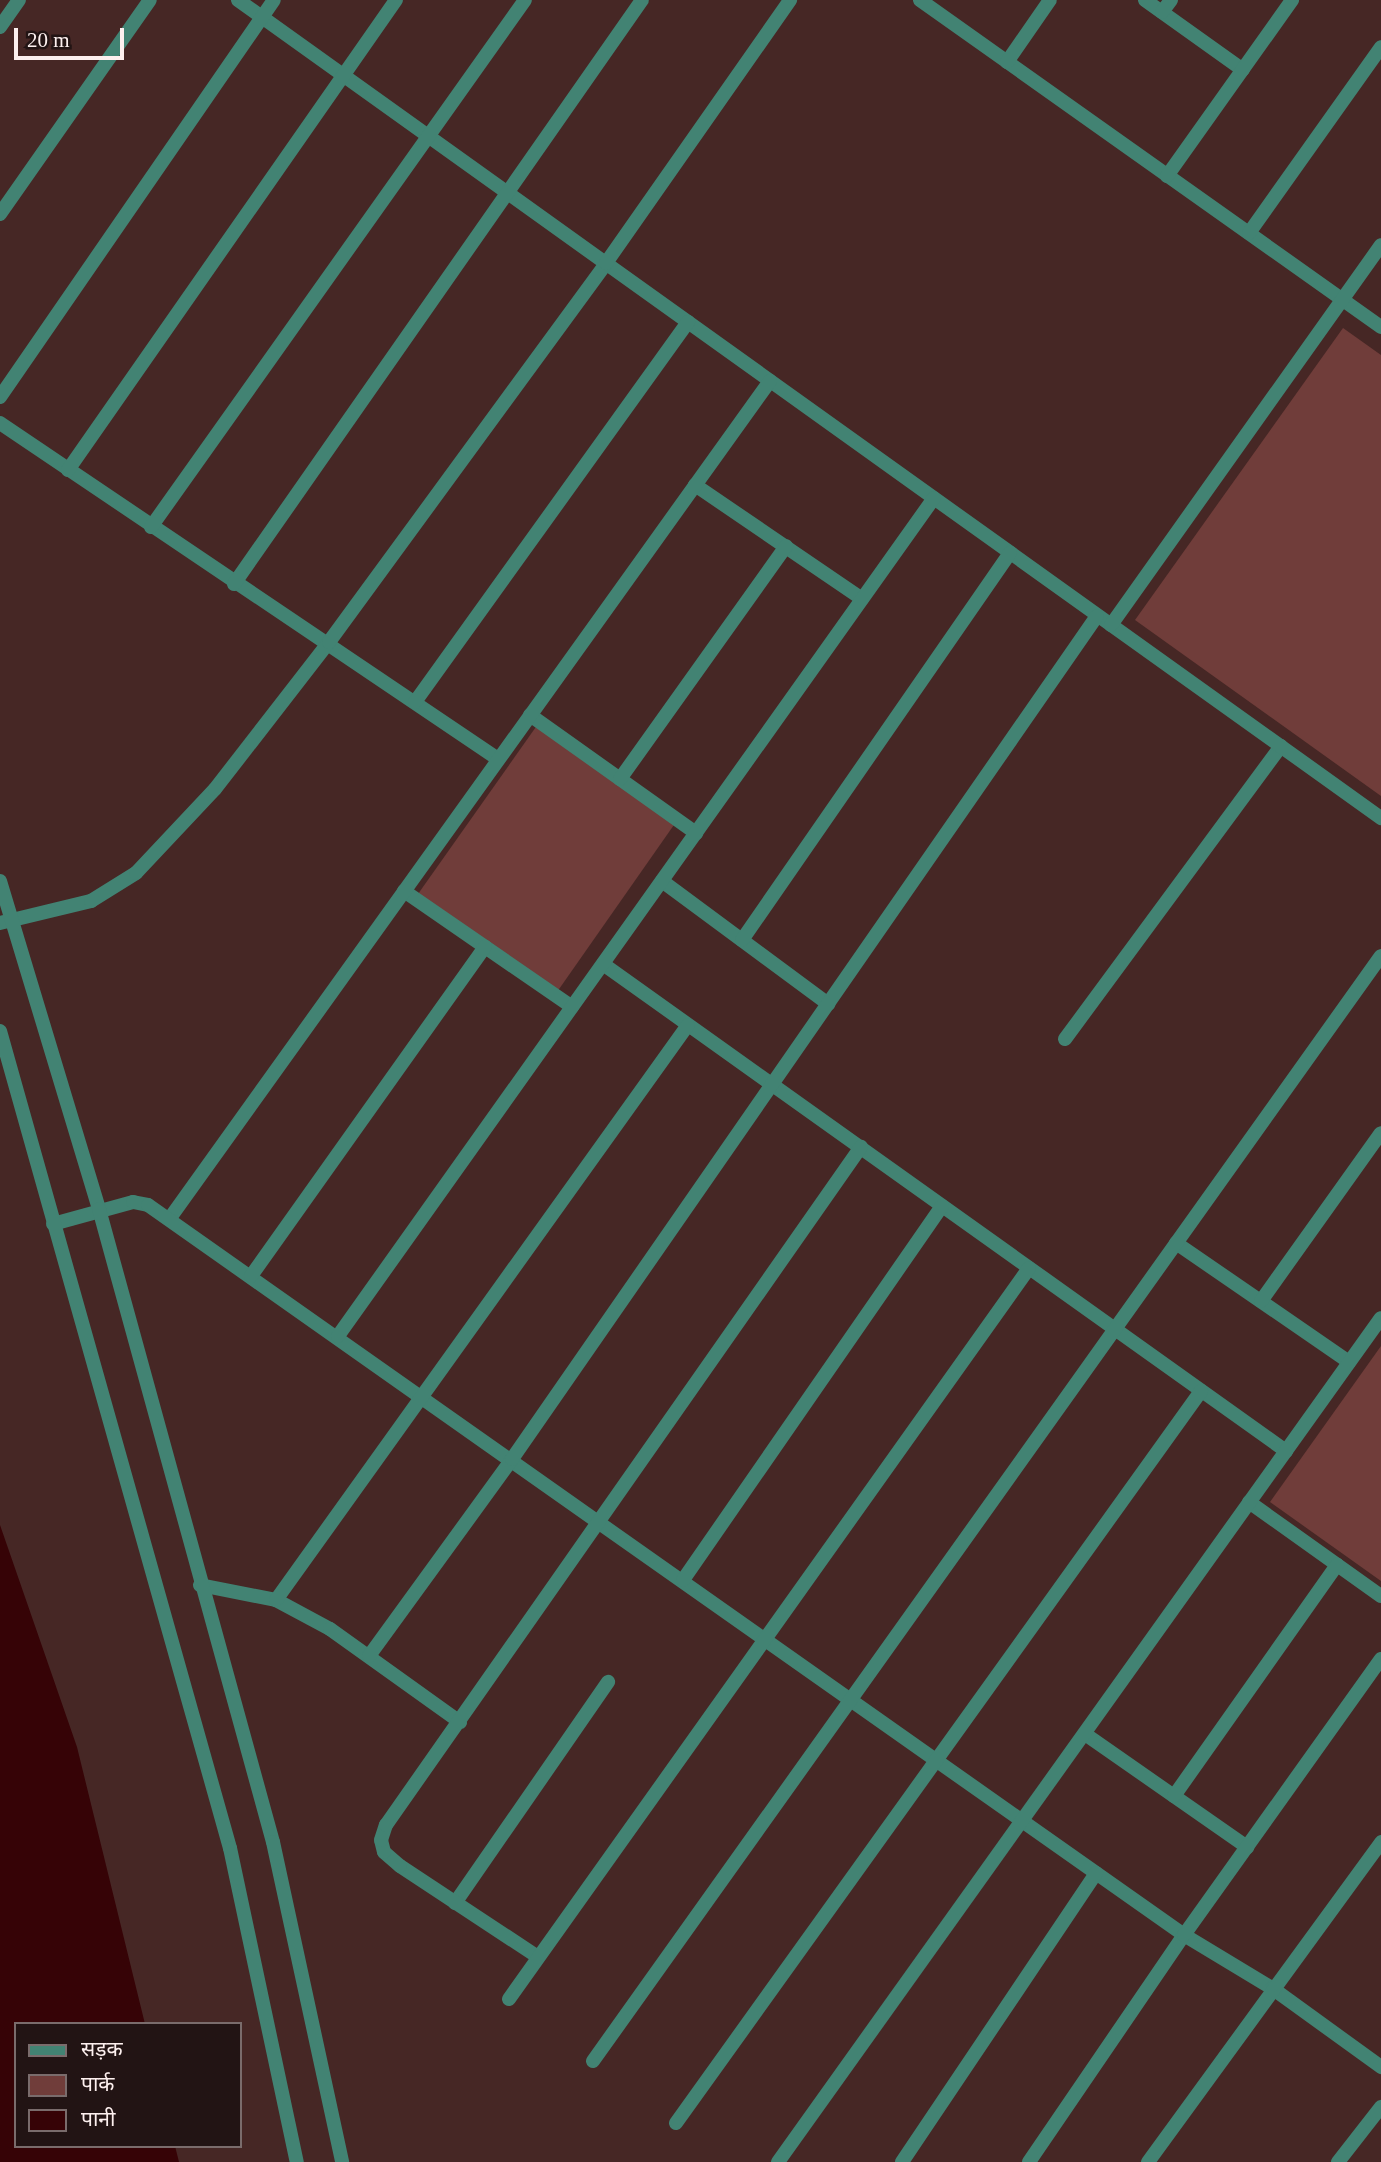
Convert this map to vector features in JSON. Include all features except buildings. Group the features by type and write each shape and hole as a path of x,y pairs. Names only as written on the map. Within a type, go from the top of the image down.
{"street":[{"path":"0,27 19,0"},
{"path":"0,214 150,0"},
{"path":"238,0 1381,818"},
{"path":"0,397 274,0"},
{"path":"68,470 396,0"},
{"path":"151,527 525,0"},
{"path":"234,584 642,0"},
{"path":"6,922 91,901 136,873 215,789 329,642 606,263 790,0"},
{"path":"920,0 1381,327"},
{"path":"1007,62 1050,0"},
{"path":"1145,0 1166,6 1243,70"},
{"path":"1167,176 1292,0"},
{"path":"1248,233 1381,47"},
{"path":"1111,625 1381,245"},
{"path":"415,702 688,323"},
{"path":"170,1219 770,381"},
{"path":"0,423 234,584 329,642 498,759"},
{"path":"695,485 862,598"},
{"path":"338,1336 934,498"},
{"path":"620,779 786,546"},
{"path":"742,940 1010,552"},
{"path":"369,1656 512,1459 1097,616"},
{"path":"530,715 696,833"},
{"path":"1065,1040 1281,746"},
{"path":"0,881 6,922 99,1209 273,1842 342,2162"},
{"path":"662,881 828,1004"},
{"path":"404,891 572,1007"},
{"path":"251,1276 485,947"},
{"path":"593,2061 1381,956"},
{"path":"603,964 1286,1451"},
{"path":"276,1600 688,1025"},
{"path":"0,1031 230,1848 297,2162"},
{"path":"1261,1301 1381,1133"},
{"path":"538,1957 400,1866 384,1852 381,1840 386,1825 861,1147"},
{"path":"53,1224 99,1209 133,1202 148,1205 767,1638 1184,1935 1272,1988 1381,2067"},
{"path":"683,1580 942,1206"},
{"path":"1177,1243 1349,1362"},
{"path":"509,1999 1029,1268"},
{"path":"778,2162 1381,1318"},
{"path":"676,2123 935,1758 1201,1391"},
{"path":"1250,1502 1381,1596"},
{"path":"1174,1796 1337,1565"},
{"path":"201,1585 276,1600 369,1656 460,1722"},
{"path":"1029,2162 1184,1935 1381,1659"},
{"path":"455,1903 608,1682"},
{"path":"1084,1734 1247,1846"},
{"path":"1148,2162 1272,1988 1381,1842"},
{"path":"902,2162 1096,1873"},
{"path":"1338,2162 1381,2107"}],"green space":[{"path":"1343,328 1381,355 1381,796 1135,620"},
{"path":"538,724 676,822 557,992 418,894"},
{"path":"1381,1346 1381,1581 1270,1502"}],"water":[{"path":"0,1525 77,1747 145,2022 14,2022 14,2148 176,2148 179,2162 0,2162"}]}
